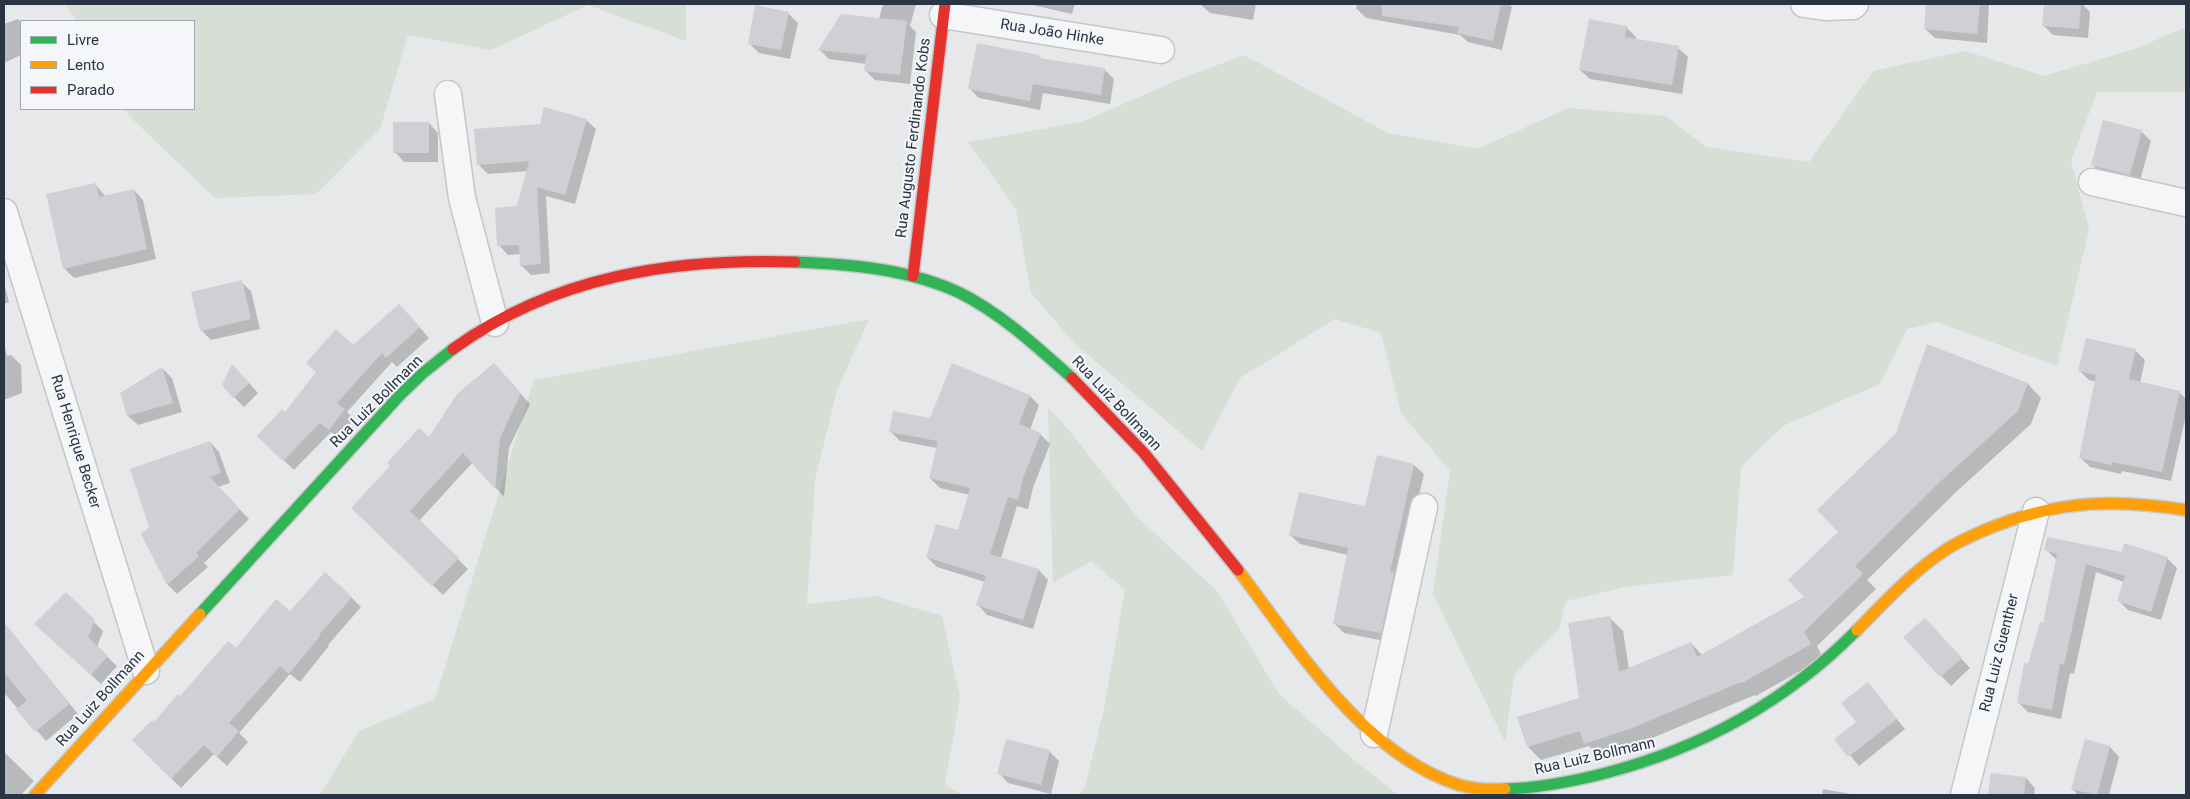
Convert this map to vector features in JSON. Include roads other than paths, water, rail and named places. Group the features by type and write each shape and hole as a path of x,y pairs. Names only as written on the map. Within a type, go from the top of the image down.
{"main road":[{"name":"Rua Augusto Ferdinando Kobs","path":"913,276 944,10"},
{"name":"Rua Luiz Bollmann","path":"36,795 146,672 404,391 424,372 495,323 553,296 630,273 670,266 706,263 772,262 865,269 913,276 953,290 987,308 1022,334 1095,400 1210,534 1340,701 1374,734 1423,770 1468,791 1534,787 1607,773 1658,759 1728,729 1764,707 1806,677 1842,646 1914,575 1941,552 1973,536 2036,511 2091,501 2116,500 2146,502 2186,510"}],"street":[{"path":"1804,4 1825,7 1853,6 1855,4"},
{"name":"Rua João Hinke","path":"944,10 1161,50"},
{"path":"448,94 462,198 495,323"},
{"path":"2092,182 2186,203"},
{"name":"Rua Henrique Becker","path":"4,212 146,672"},
{"path":"1374,734 1424,508"},
{"name":"Rua Luiz Guenther","path":"1964,795 2036,511"}]}
